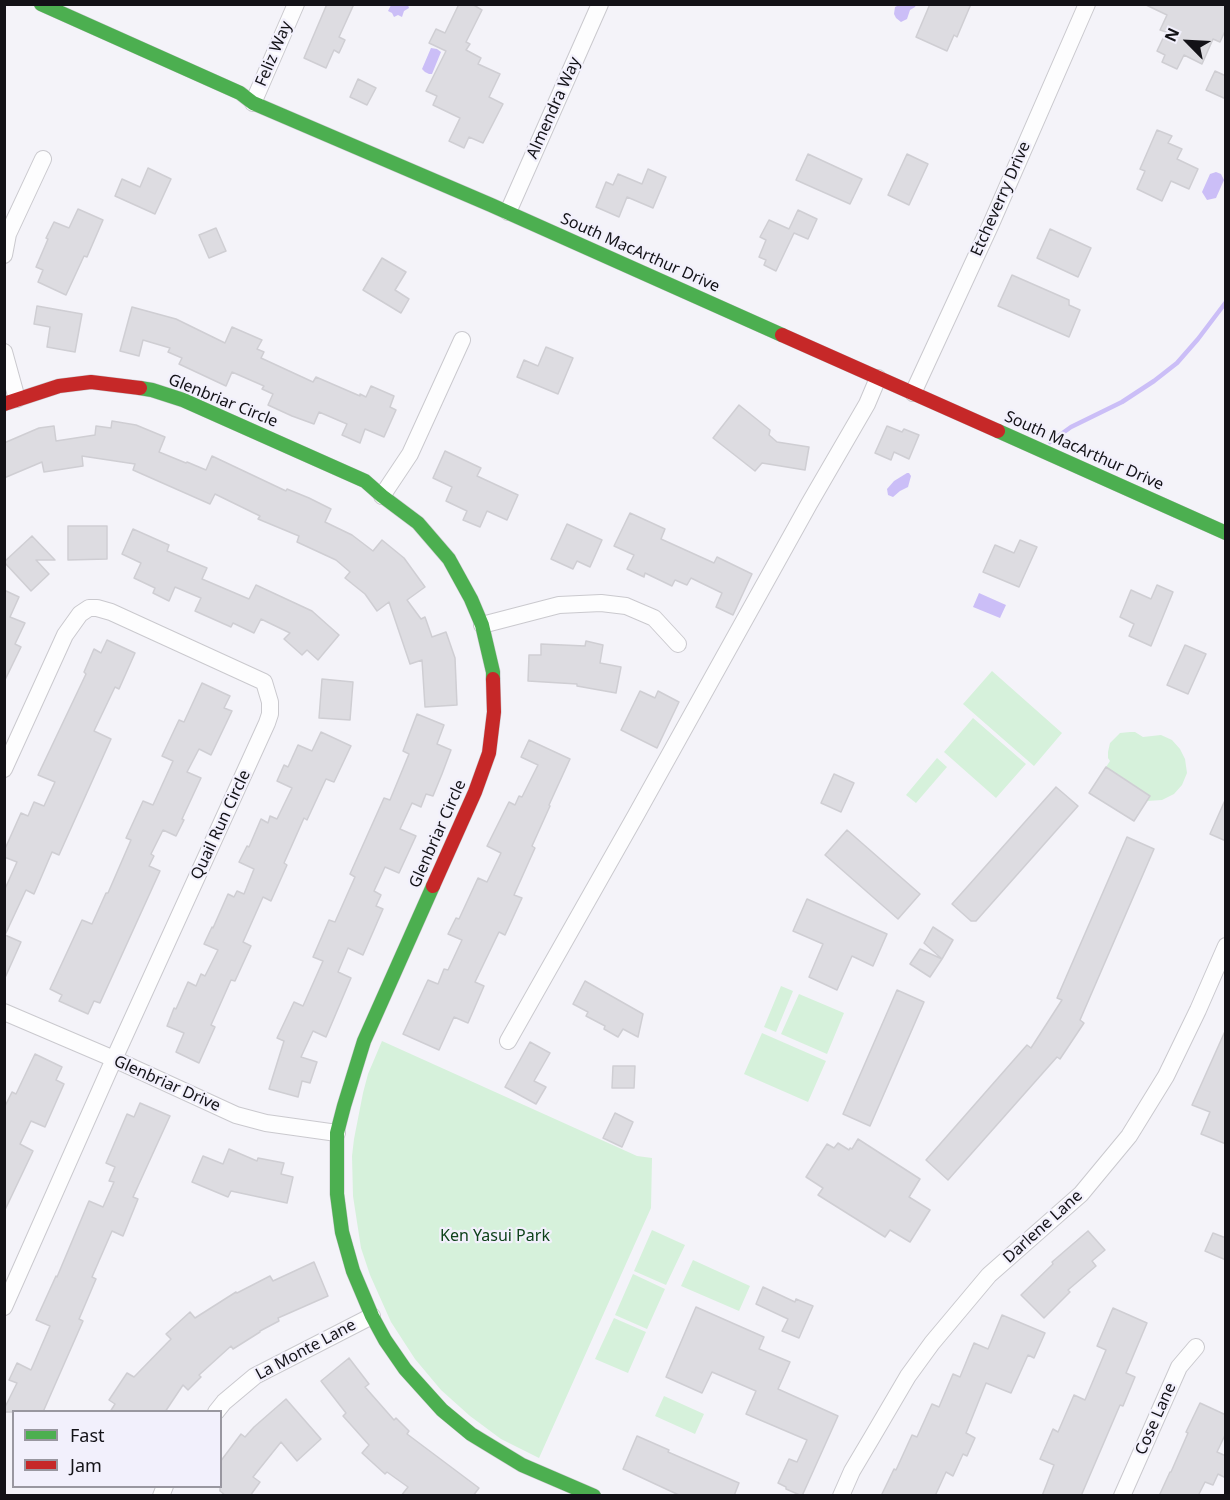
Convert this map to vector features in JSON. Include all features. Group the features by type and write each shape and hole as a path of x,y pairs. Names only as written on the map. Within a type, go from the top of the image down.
{"street":[{"name":"South MacArthur Drive","path":"42,4 240,93 253,103 508,212 1226,533"},
{"name":"Feliz Way","path":"253,103 296,4"},
{"name":"Almendra Way","path":"508,212 600,4"},
{"name":"Etcheverry Drive","path":"913,393 991,224 1087,4"},
{"path":"4,255 6,234 43,159"},
{"path":"382,495 410,454 462,340"},
{"path":"4,352 11,402"},
{"path":"508,1041 808,504 867,404 878,378"},
{"name":"Glenbriar Circle","path":"11,402 59,386 91,382 153,390 183,400 365,481 418,524 449,560 471,599 482,625 493,672 494,712 489,753 475,792 364,1041 344,1106 337,1133 337,1194 342,1232 353,1270 372,1316 385,1340 405,1369 442,1410 471,1434 522,1465 594,1496"},
{"path":"482,625 559,605 601,603 626,606 654,618 678,644"},
{"name":"Quail Run Circle","path":"4,768 65,635 80,614 89,608 111,612 264,682 270,702 267,723 4,1308"},
{"name":"Darlene Lane","path":"841,1496 852,1471 908,1376 932,1343 989,1275 1081,1194 1129,1136 1167,1076 1226,946"},
{"name":"Glenbriar Drive","path":"4,1012 236,1115 266,1123 337,1133"},
{"name":"La Monte Lane","path":"218,1410 255,1376 372,1316"},
{"name":"Cose Lane","path":"1122,1496 1179,1367 1196,1347"}],"green space":[{"path":"992,671 1062,733 1034,766 963,704"},
{"path":"973,718 1026,764 996,798 944,752"},
{"path":"1135,732 1143,737 1161,735 1172,740 1180,749 1185,759 1187,773 1182,785 1174,794 1162,800 1147,801 1150,796 1106,767 1110,761 1108,752 1110,743 1120,733"},
{"path":"937,758 947,767 916,803 906,795"},
{"path":"781,986 793,991 776,1032 764,1027"},
{"path":"799,994 844,1013 827,1054 781,1034"},
{"path":"762,1033 826,1061 808,1102 744,1074"},
{"name":"Ken Yasui Park","path":"382,1041 637,1156 652,1158 651,1208 539,1458 501,1439 441,1390 415,1359 391,1322 370,1275 361,1248 353,1196 352,1156 363,1093 368,1074"},
{"path":"652,1230 685,1245 666,1285 634,1271"},
{"path":"693,1260 750,1286 739,1311 681,1286"},
{"path":"633,1274 665,1289 647,1329 615,1315"},
{"path":"614,1318 646,1332 628,1373 595,1359"},
{"path":"664,1396 704,1414 695,1434 655,1416"}],"shaded area":[{"path":"901,4 916,5 910,10 907,19 901,22 894,14 895,7"},
{"path":"391,5 408,5 409,8 404,11 402,17 398,15 394,17 388,11"},
{"path":"431,48 441,52 432,74 429,74 422,69"},
{"path":"1216,172 1221,174 1224,180 1216,198 1207,200 1202,192 1210,174"},
{"path":"907,473 911,476 908,487 893,497 888,495 887,489 894,481"},
{"path":"979,593 1006,605 1000,618 973,607"}],"building":[{"path":"327,4 354,4 339,37 345,40 339,53 334,50 326,68 304,58"},
{"path":"459,4 472,4 482,10 466,42 470,44 466,50 481,58 478,64 500,74 489,97 503,104 483,143 469,137 464,148 449,141 460,118 433,105 437,96 426,91 446,51 429,43 436,29 445,33"},
{"path":"930,4 971,4 957,37 954,35 947,51 916,37"},
{"path":"1144,4 1226,4 1226,29 1220,42 1213,39 1202,64 1184,55 1177,69 1162,62 1165,55 1157,51 1166,32 1160,30 1167,15"},
{"path":"1215,71 1226,76 1226,99 1206,90"},
{"path":"358,79 376,88 367,105 350,97"},
{"path":"1157,130 1172,136 1168,143 1182,149 1177,159 1198,169 1189,189 1171,181 1162,201 1137,189 1145,171 1140,169"},
{"path":"808,154 862,179 850,204 796,180"},
{"path":"907,154 928,164 909,205 888,195"},
{"path":"148,168 171,179 155,214 115,196 122,179 140,187"},
{"path":"648,169 666,177 653,208 627,197 619,217 596,207 606,182 613,185 618,174 642,184"},
{"path":"78,209 103,220 87,257 84,256 66,295 38,282 43,270 36,267 54,222 69,228"},
{"path":"798,210 817,219 808,239 794,233 776,271 764,265 766,260 759,257 766,240 760,237 769,220 789,229"},
{"path":"216,228 226,251 209,258 199,235"},
{"path":"1050,229 1091,248 1078,277 1037,258"},
{"path":"382,258 406,272 395,290 409,299 401,313 363,290"},
{"path":"1012,275 1069,300 1069,305 1080,310 1069,337 998,306"},
{"path":"37,306 82,314 75,352 47,347 50,327 34,324"},
{"path":"132,307 176,319 225,343 232,327 262,340 257,349 264,352 261,358 313,382 316,377 366,397 371,386 394,396 390,407 396,410 384,437 365,429 360,443 342,435 347,424 319,412 314,424 292,416 268,405 273,394 262,389 264,386 232,372 226,386 179,364 182,358 168,352 170,348 143,340 139,356 120,351"},
{"path":"546,347 573,358 558,394 517,377 524,360 538,366"},
{"path":"739,405 770,430 769,435 777,442 809,447 805,470 762,463 755,471 713,438"},
{"path":"112,421 136,425 165,437 159,452 186,463 206,470 212,456 286,491 287,489 309,498 331,509 325,522 352,535 373,551 382,540 404,558 425,587 407,600 421,619 425,617 432,637 446,632 455,658 457,705 425,707 422,660 410,664 389,602 377,611 365,594 345,578 350,572 336,560 297,542 299,536 258,519 260,516 215,494 210,504 133,470 135,464 82,456 83,466 44,472 42,462 4,478 4,443 39,428 54,426 56,441 95,435 96,426 111,428"},
{"path":"887,426 919,435 909,459 894,452 891,460 875,453"},
{"path":"445,451 481,468 477,476 518,495 507,520 487,511 480,527 463,520 467,511 446,501 452,487 433,478"},
{"path":"630,513 665,529 661,539 714,563 717,557 752,574 733,615 716,607 722,593 691,578 687,585 675,580 672,586 645,573 644,577 627,569 634,555 614,546"},
{"path":"567,524 602,540 590,567 577,561 573,569 551,559"},
{"path":"68,526 107,526 107,559 68,560"},
{"path":"133,529 169,545 167,551 207,568 202,579 249,599 256,585 312,611 339,635 318,660 307,650 302,655 284,639 290,633 261,619 254,633 233,623 231,627 195,611 201,598 175,587 169,601 153,593 155,588 134,578 141,563 122,554"},
{"path":"32,536 55,560 36,560 49,574 31,591 4,562"},
{"path":"1020,540 1037,547 1019,587 983,572 995,545 1014,553"},
{"path":"1157,585 1173,592 1151,646 1129,636 1134,624 1120,617 1131,590 1151,599"},
{"path":"4,590 19,597 10,617 25,623 15,644 21,647 4,682"},
{"path":"107,640 135,653 119,689 115,687 94,731 111,739 59,855 52,852 34,894 26,890 5,935 21,942 4,980 4,891 17,862 4,857 4,851 21,813 28,816 34,802 44,806 55,782 38,775 86,674 84,672 94,649 101,653"},
{"path":"586,641 603,645 600,663 621,667 616,693 577,686 577,684 528,681 529,655 541,655 541,644 585,646"},
{"path":"1185,645 1206,654 1188,694 1167,685"},
{"path":"322,679 353,682 350,720 319,718"},
{"path":"202,683 230,696 224,708 232,711 211,755 199,749 187,772 201,778 182,819 184,820 176,836 163,830 151,854 154,856 149,866 160,871 100,1003 94,1001 88,1014 59,1001 62,995 50,989 82,920 92,924 108,893 131,840 126,838 143,801 153,805 173,761 162,756 179,720 184,722"},
{"path":"640,691 655,698 658,691 679,702 657,748 621,730"},
{"path":"417,714 444,725 437,744 451,750 442,774 433,796 426,794 421,807 412,803 400,829 416,836 399,873 385,867 374,891 381,895 376,906 383,909 363,955 348,948 338,972 351,978 326,1037 313,1031 301,1057 317,1062 310,1083 302,1081 298,1097 269,1089 284,1041 277,1038 294,1002 303,1006 323,961 313,957 329,920 335,922 355,877 350,874 384,798 390,800 409,754 403,751"},
{"path":"321,732 351,746 334,782 326,779 307,820 304,818 284,863 287,865 271,901 263,897 243,942 251,946 235,981 231,980 211,1025 215,1027 199,1063 176,1052 184,1033 167,1026 188,982 196,986 201,974 205,976 218,950 204,944 228,894 234,897 237,891 244,894 254,869 239,862 247,846 249,847 261,819 268,823 270,816 277,819 292,788 277,781 284,765 288,767 298,745 312,751"},
{"path":"529,740 570,759 532,846 535,848 514,895 522,898 505,935 499,932 475,982 484,986 468,1023 454,1017 439,1050 403,1034 428,980 438,984 444,969 448,970 462,940 448,934 456,918 459,919 478,878 487,882 501,853 487,846 509,802 515,805 519,796 522,797 538,765 521,757"},
{"path":"1106,767 1150,796 1134,821 1089,793"},
{"path":"834,774 854,783 841,812 821,803"},
{"path":"1056,787 1078,806 976,921 971,921 952,904"},
{"path":"1226,798 1226,841 1210,834"},
{"path":"847,830 920,894 898,919 825,855"},
{"path":"1127,837 1154,849 1080,1020 1084,1023 1060,1059 1057,1057 948,1180 926,1160 1027,1045 1031,1048 1062,1000 1057,998"},
{"path":"807,899 887,934 873,966 852,956 837,990 809,977 823,944 793,931"},
{"path":"933,927 953,940 942,959 924,943"},
{"path":"920,949 942,959 930,977 910,964"},
{"path":"585,981 643,1014 638,1037 623,1029 618,1037 604,1029 605,1026 586,1016 588,1012 573,1004"},
{"path":"897,990 924,1002 870,1126 843,1114"},
{"path":"1226,1029 1226,1144 1201,1134 1210,1112 1192,1105"},
{"path":"530,1042 550,1053 534,1081 546,1087 536,1104 505,1087"},
{"path":"35,1054 62,1067 56,1080 64,1084 45,1127 31,1121 20,1144 33,1151 4,1212 4,1108 12,1092 16,1094"},
{"path":"613,1066 635,1066 634,1088 612,1088"},
{"path":"140,1103 170,1116 133,1197 138,1199 123,1236 112,1231 92,1277 96,1279 79,1319 83,1321 44,1410 4,1412 17,1383 9,1380 17,1363 31,1370 50,1326 36,1320 89,1201 103,1207 114,1182 109,1181 115,1167 106,1163 127,1114 134,1117"},
{"path":"615,1113 633,1122 622,1147 603,1138"},
{"path":"858,1139 920,1179 909,1197 930,1210 910,1242 890,1230 885,1237 818,1195 823,1188 806,1177 827,1144 834,1148 838,1143 849,1150"},
{"path":"229,1149 257,1161 258,1158 284,1163 281,1174 293,1177 287,1203 231,1191 228,1197 192,1182 203,1156 223,1164"},
{"path":"1088,1231 1105,1250 1092,1261 1096,1266 1068,1290 1070,1292 1044,1318 1021,1295 1053,1264 1052,1262"},
{"path":"1213,1233 1226,1238 1226,1260 1205,1251"},
{"path":"314,1262 328,1296 278,1318 279,1321 233,1349 231,1346 199,1375 201,1377 188,1390 183,1385 166,1410 111,1410 115,1404 109,1400 127,1373 134,1377 171,1339 166,1334 190,1312 195,1318 236,1292 270,1276 273,1281"},
{"path":"763,1287 795,1302 796,1299 813,1306 799,1338 782,1331 788,1319 756,1304"},
{"path":"696,1307 764,1337 759,1349 790,1362 778,1389 838,1416 802,1496 778,1483 789,1459 797,1462 807,1440 746,1414 756,1391 712,1372 702,1393 666,1377"},
{"path":"1113,1308 1147,1323 1126,1373 1135,1377 1123,1406 1120,1405 1081,1496 1042,1496 1054,1465 1040,1459 1053,1429 1058,1432 1074,1395 1085,1400 1106,1350 1097,1346"},
{"path":"1002,1315 1045,1333 1034,1358 1028,1355 1011,1393 986,1383 966,1433 975,1438 967,1456 963,1454 953,1476 946,1472 935,1496 881,1496 912,1435 917,1437 932,1404 939,1407 953,1374 960,1377 974,1343 988,1349"},
{"path":"349,1358 369,1384 365,1387 394,1420 396,1418 409,1431 407,1434 479,1488 473,1496 401,1496 408,1487 387,1472 385,1474 362,1453 369,1445 343,1416 346,1413 321,1381"},
{"path":"286,1399 321,1439 297,1461 281,1442 253,1477 260,1482 250,1496 226,1496 220,1491 222,1488 222,1459 241,1434 245,1437"},
{"path":"1200,1403 1226,1415 1226,1433 1217,1452 1226,1456 1226,1478 1218,1474 1213,1485 1205,1482 1198,1496 1159,1496 1171,1472"},
{"path":"637,1436 739,1483 734,1496 681,1496 623,1469"}],"waterway":[{"path":"1050,442 1071,427 1122,402 1177,363 1226,302"}],"traffic: fast":[{"path":"41,4 240,93 253,103 491,205 782,335"},
{"path":"140,388 183,400 365,481 418,523 449,559 471,599 482,625 493,679"},
{"path":"998,431 1226,533"},
{"path":"433,886 364,1041 344,1106 337,1133 337,1194 342,1232 353,1271 385,1340 405,1369 442,1410 471,1434 522,1465 594,1496"}],"traffic: jam":[{"path":"782,335 998,431"},
{"path":"4,404 59,386 91,382 140,388"},
{"path":"433,886 475,792 489,753 494,712 493,679"}]}
